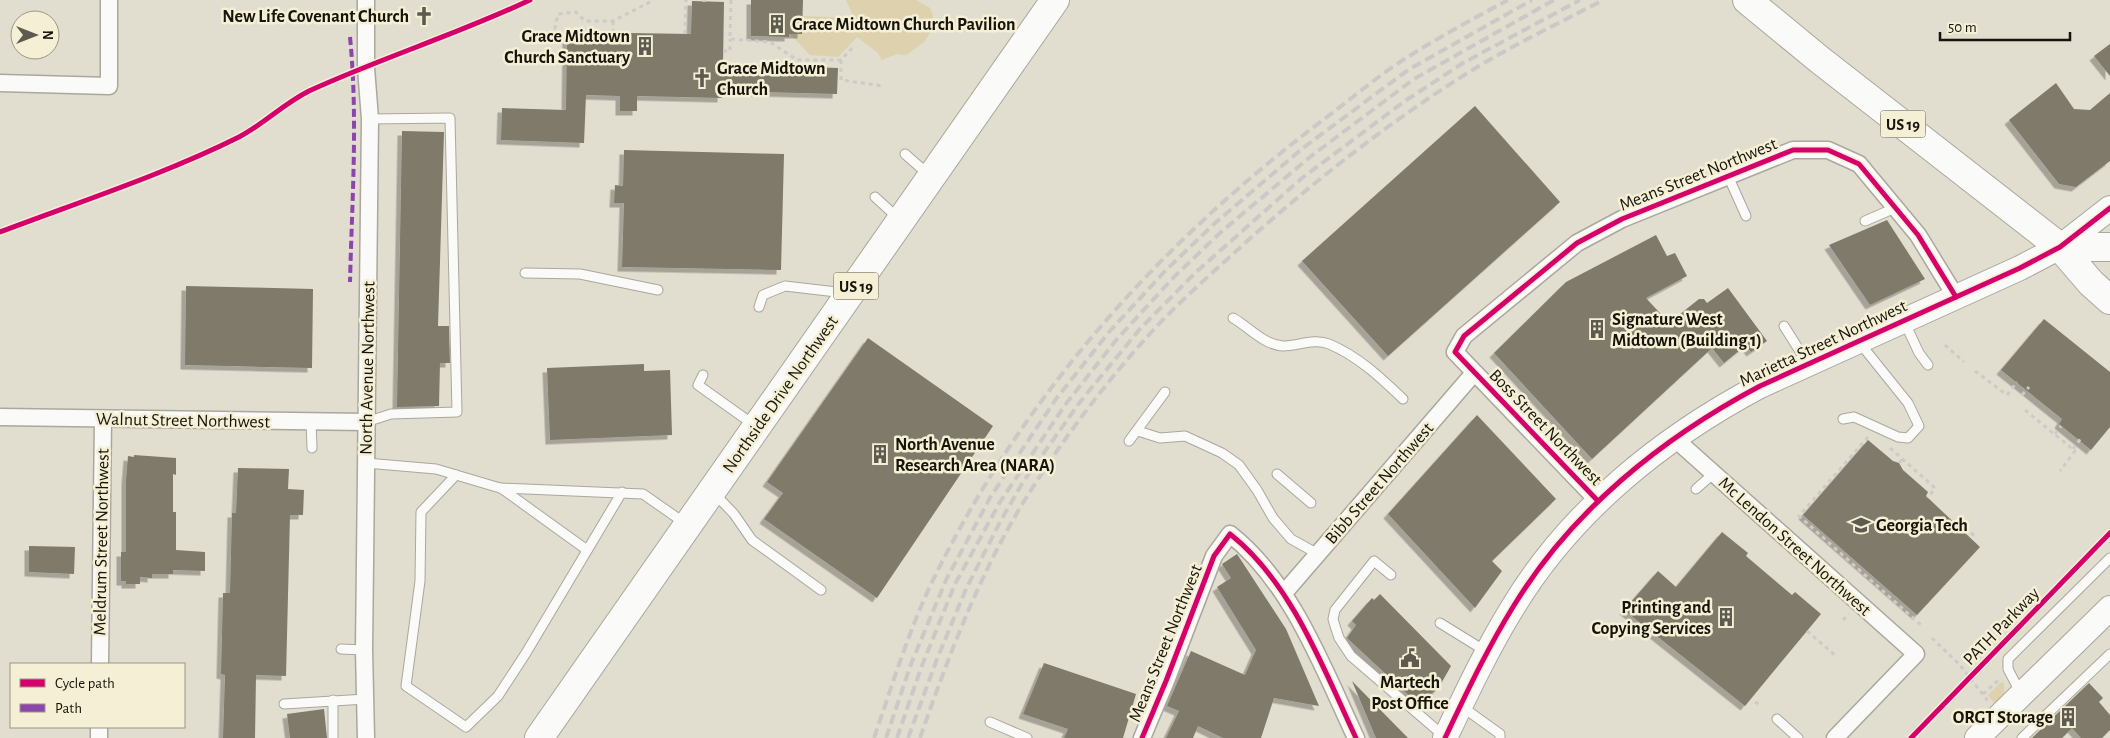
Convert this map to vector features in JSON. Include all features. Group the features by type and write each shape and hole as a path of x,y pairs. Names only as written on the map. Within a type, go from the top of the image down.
{"highway":[{"name":"Northside Drive Northwest","path":"539,738 1055,0"},
{"name":"US 19","path":"1747,0 1820,60 2060,247 2091,283 2110,300"},
{"path":"2060,247 2110,247"}],"main road":[{"name":"Marietta Street Northwest","path":"1445,738 1487,652 1514,605 1550,554 1598,501 1636,466 1721,407 1760,386 2020,268 2060,247 2110,208"},
{"path":"1977,738 2110,608"}],"street":[{"path":"0,83 109,86 108,0"},
{"name":"North Avenue Northwest","path":"366,0 366,68 370,119 364,650 367,737"},
{"name":"Means Street Northwest","path":"1474,373 1455,352 1464,336 1577,243 1622,219 1793,150 1828,150 1859,164 1918,235 1956,297"},
{"name":"Bibb Street Northwest","path":"1284,593 1428,435 1474,373"},
{"name":"Boss Street Northwest","path":"1474,373 1598,501"},
{"name":"Walnut Street Northwest","path":"0,417 366,422"},
{"name":"Meldrum Street Northwest","path":"100,663 103,419"},
{"name":"Mc Lendon Street Northwest","path":"1674,438 1916,654 1835,738"},
{"name":"Means Street Northwest","path":"1142,738 1214,556 1230,534 1249,549 1284,593"},
{"path":"1284,593 1356,738"}],"lane":[{"path":"366,422 391,414 457,412 450,118 370,119"},
{"path":"905,154 931,177"},
{"path":"1728,176 1746,216"},
{"path":"875,197 901,221"},
{"path":"1865,221 1895,208"},
{"path":"525,273 580,274 658,290"},
{"path":"759,307 763,295 785,286 850,294"},
{"path":"1233,318 1264,340 1282,346 1313,342 1328,344 1368,367 1403,399"},
{"path":"1904,321 1919,353 1928,366"},
{"path":"1784,326 1808,364"},
{"path":"1843,419 1854,418 1898,437 1908,438 1919,426 1908,403 1859,341"},
{"path":"703,375 698,385 757,427"},
{"path":"1129,441 1138,432 1165,392"},
{"path":"311,421 312,448"},
{"path":"1138,432 1160,438 1185,436 1222,453 1240,465 1273,518 1291,539 1318,554"},
{"path":"366,463 436,469 500,488 643,494 688,525"},
{"path":"1277,474 1311,503"},
{"path":"1696,489 1714,474"},
{"path":"456,475 421,512 420,581 406,686 466,727 498,696 526,654 622,492"},
{"path":"500,488 587,550"},
{"path":"712,491 734,514 752,540 821,590"},
{"path":"2022,695 2009,672 2008,659 2110,558"},
{"path":"1391,575 1374,561 1335,610 1333,619 1335,626 1339,638 1351,656 1445,738"},
{"path":"1440,623 1487,652"},
{"path":"341,649 364,650"},
{"path":"2022,738 2110,654"},
{"path":"284,704 366,699"},
{"path":"333,700 333,738"},
{"path":"1460,706 1500,736"},
{"path":"1777,719 1798,738"},
{"path":"990,722 1027,738"}],"path":[{"path":"553,37 558,14 576,12 585,21 613,21 654,0"},
{"path":"685,34 686,0"},
{"path":"723,51 730,51 731,0"},
{"path":"613,21 613,32"},
{"path":"730,40 770,42 797,60 841,60"},
{"path":"853,47 841,60 841,80 883,86"},
{"path":"1945,345 1964,362"},
{"path":"1975,372 2007,395 2017,382"},
{"path":"2022,395 2028,388"},
{"path":"2025,410 2073,449"},
{"path":"1843,419 1876,440"},
{"path":"2055,434 2061,426"},
{"path":"1868,436 1799,516 1921,625"},
{"path":"2060,471 2075,451 2073,449 2081,438"},
{"path":"1885,444 1935,488 1928,498"},
{"path":"1898,463 1903,459"},
{"path":"1972,533 1976,537"},
{"path":"1807,631 1836,657"},
{"path":"1932,638 1970,677 1992,705"},
{"path":"1983,694 2009,672"},
{"path":"1755,702 1760,706"}],"shaded area":[{"path":"846,0 916,0 930,8 933,16 931,31 924,42 906,55 897,54 882,60 877,52 857,37 838,57 810,55 790,34 802,34 803,16 854,18"},
{"path":"2004,682 2004,693 1998,704 1993,702 1988,695 2000,683"}],"building":[{"path":"751,0 803,0 802,34 789,34 789,37 751,36"},
{"name":"Grace Midtown Church Sanctuary","path":"692,1 724,2 723,64 838,68 837,94 722,91 722,98 637,96 637,111 620,111 620,96 586,95 584,143 501,140 502,108 566,110 567,32 691,34"},
{"path":"2110,44 2110,76 2094,56"},
{"path":"2056,83 2074,109 2090,110 2110,93 2110,161 2076,187 2059,184 2009,120"},
{"path":"1475,106 1560,202 1388,356 1302,261"},
{"path":"402,131 444,132 438,326 449,326 450,363 440,363 439,406 397,407"},
{"path":"624,150 784,154 781,270 622,267 624,203 614,203 615,185 623,186"},
{"path":"1887,220 1925,279 1870,305 1829,245"},
{"name":"Signature West Midtown (Building 1)","path":"1656,235 1667,256 1675,253 1687,276 1646,298 1669,323 1699,299 1704,299 1707,303 1728,288 1767,341 1751,352 1746,345 1724,363 1712,348 1592,459 1494,353 1566,282"},
{"path":"186,286 313,289 312,368 185,365"},
{"path":"2044,319 2110,372 2110,427 2091,450 2059,424 2062,419 2001,370"},
{"name":"North Avenue Research Area (NARA)","path":"868,338 993,426 877,598 764,519 783,493 767,482"},
{"path":"644,364 644,371 670,370 672,435 550,440 547,368"},
{"path":"1477,415 1556,499 1492,561 1502,571 1475,608 1388,514"},
{"path":"1868,440 1893,461 1899,463 1903,470 1928,492 1926,496 1980,547 1917,615 1803,515"},
{"path":"134,455 176,458 176,475 173,474 173,512 176,512 176,550 205,552 205,571 173,570 173,574 152,574 152,578 140,577 140,584 126,584 126,581 121,581 121,552 126,552 128,456 134,457"},
{"path":"238,468 289,469 288,489 304,490 303,515 290,515 286,676 256,675 255,738 223,738 225,675 221,674 223,593 230,593 232,513 236,513"},
{"name":"Printing and Copying Services","path":"1722,532 1748,553 1746,556 1792,595 1795,592 1821,614 1745,706 1624,610 1658,571 1676,587"},
{"path":"29,546 75,547 74,574 29,572"},
{"path":"1237,554 1286,629 1319,706 1274,698 1261,738 1223,738 1198,726 1193,738 1166,738 1179,711 1167,706 1191,651 1245,675 1256,650 1217,587 1231,578 1222,564"},
{"path":"1380,594 1451,666 1438,689 1417,703 1347,638 1356,625 1352,621 1372,598 1374,600"},
{"path":"1044,663 1136,694 1123,738 1064,738 1068,729 1023,714"},
{"path":"1352,681 1408,738 1376,738"},
{"name":"ORGT Storage","path":"2089,683 2103,698 2099,702 2110,715 2110,730 2102,738 2081,738 2072,728 2062,738 2032,738"},
{"path":"324,709 327,738 290,738 287,714"}],"railway":[{"path":"874,738 918,614 936,574 972,507 1013,442 1057,381 1105,322 1156,267 1210,214 1267,164 1393,67 1442,36 1508,0"},
{"path":"886,738 911,664 946,580 991,496 1056,399 1109,332 1166,270 1214,224 1303,148 1408,70 1532,0"},
{"path":"897,738 921,668 955,584 1000,502 1065,405 1117,339 1174,277 1221,232 1310,157 1414,79 1554,0"},
{"path":"908,738 937,659 966,589 1000,522 1023,482 1080,402 1139,330 1195,273 1302,178 1405,101 1463,63 1580,0"},
{"path":"920,738 943,673 969,609 1015,516 1086,410 1146,338 1199,285 1280,212 1384,130 1438,92 1483,64 1603,0"}],"marked path":[{"path":"350,37 354,98 350,282"}],"cycle path":[{"path":"0,232 182,163 248,132 309,91 530,0"},
{"path":"1598,501 1455,352 1464,336 1577,243 1622,219 1793,150 1828,150 1859,164 1918,235 1956,297"},
{"path":"1445,738 1494,639 1536,572 1562,539 1591,509 1621,480 1654,453 1724,406 1760,386 2020,268 2060,247 2110,208"},
{"name":"PATH Parkway","path":"1911,738 2110,533"},
{"path":"1142,738 1214,556 1230,534 1252,554 1288,602 1304,628 1356,738"}],"place":[{"name":"New Life Covenant Church","path":"424,16"},
{"name":"Grace Midtown Church Pavilion","path":"777,24"},
{"name":"Grace Midtown Church Sanctuary","path":"645,46"},
{"name":"Grace Midtown Church","path":"702,78"},
{"name":"Signature West Midtown (Building 1)","path":"1597,329"},
{"name":"North Avenue Research Area (NARA)","path":"880,454"},
{"name":"Georgia Tech","path":"1861,525"},
{"name":"Printing and Copying Services","path":"1726,617"},
{"name":"Martech Post Office","path":"1410,658"},
{"name":"ORGT Storage","path":"2068,717"}]}
